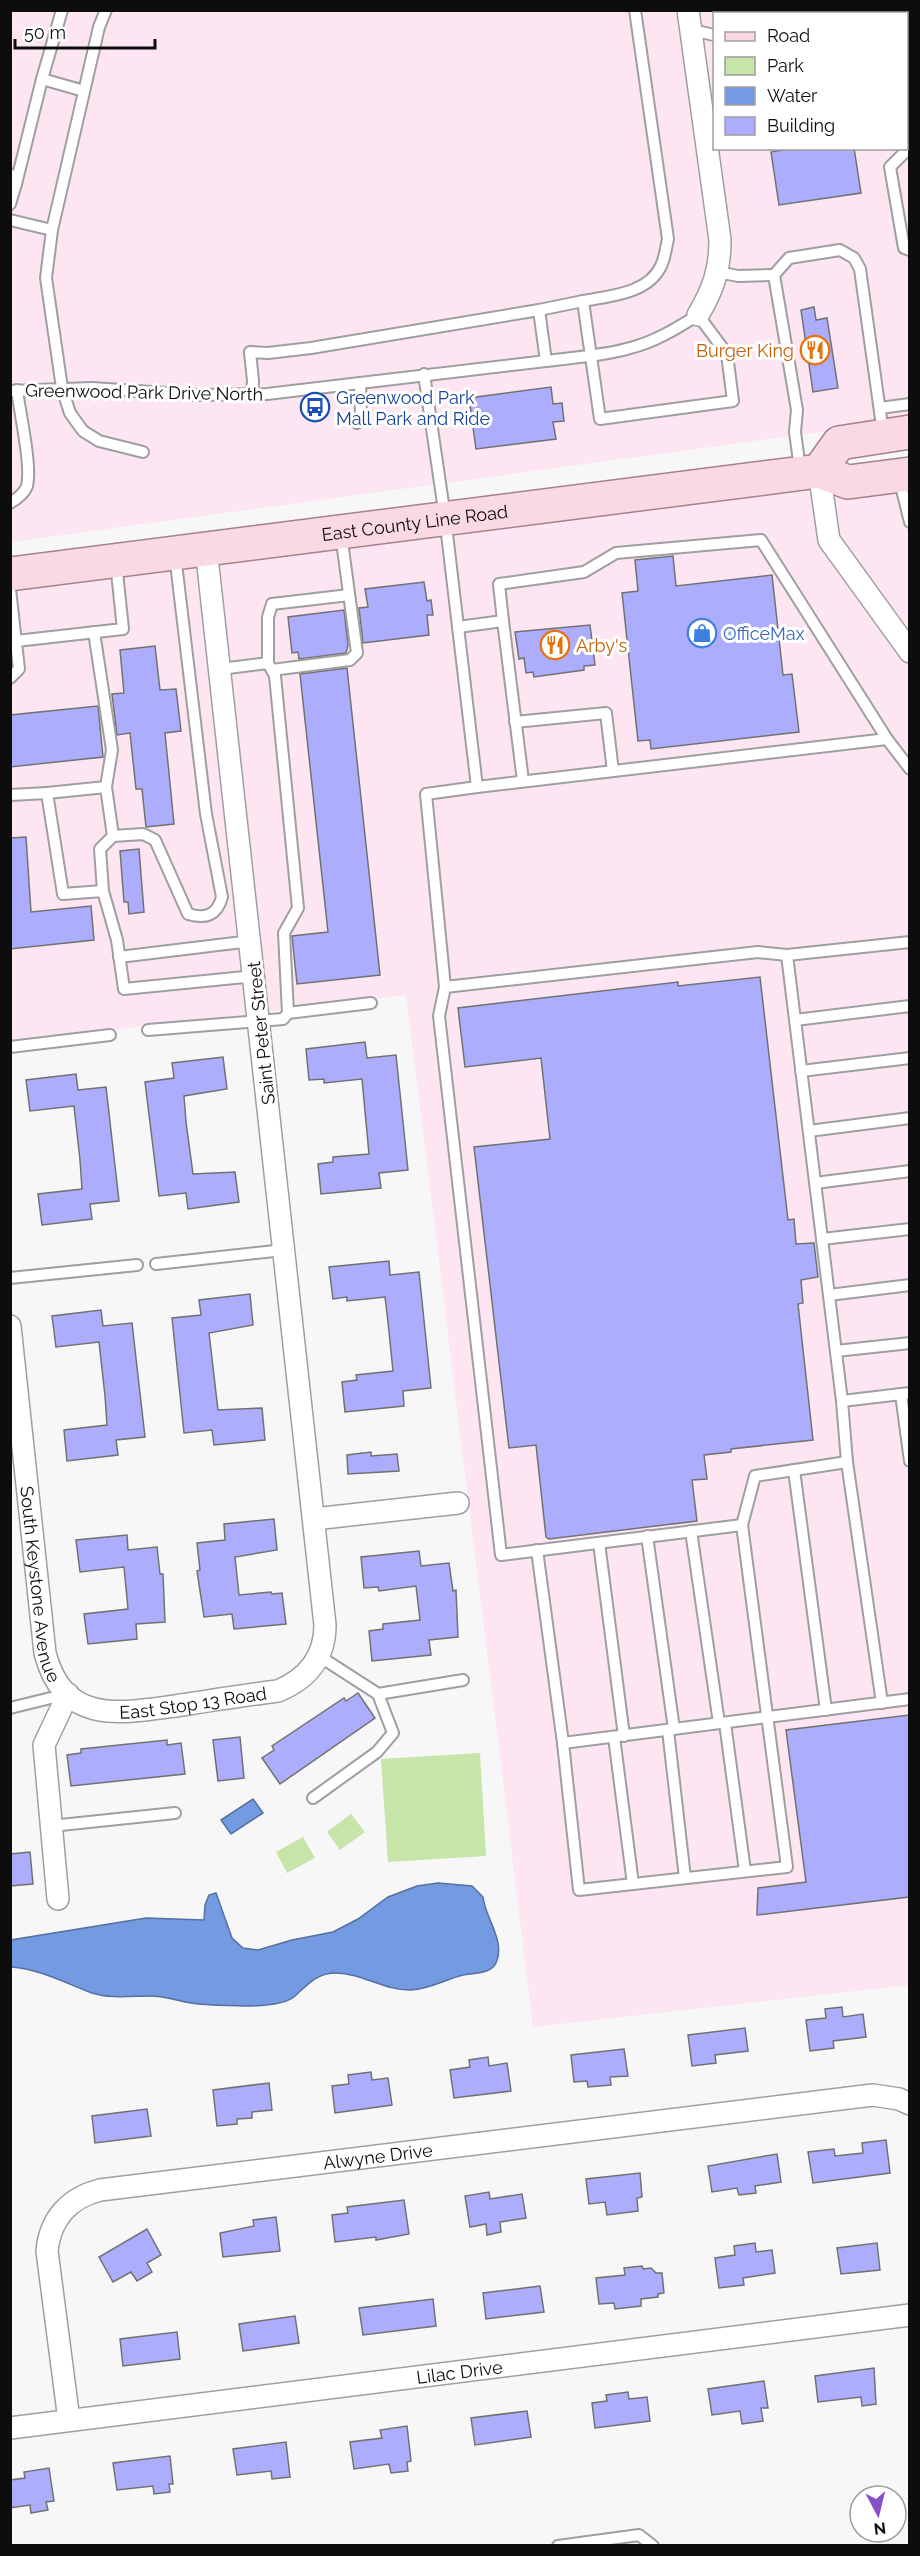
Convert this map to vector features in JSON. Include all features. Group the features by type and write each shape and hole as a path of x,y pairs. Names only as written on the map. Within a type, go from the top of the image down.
{"main road":[{"path":"810,472 839,443 891,426"},
{"name":"East County Line Road","path":"10,574 810,472 848,482 904,474"}],"street":[{"path":"690,20 720,240 718,272 714,287 698,315"},
{"path":"810,472 829,540 909,652"},
{"name":"Saint Peter Street","path":"206,548 325,1625 315,1662"},
{"name":"South Keystone Avenue","path":"10,1326 45,1653 53,1674 70,1696 44,1745 58,1899"},
{"path":"314,1519 458,1503"},
{"name":"East Stop 13 Road","path":"70,1696 93,1709 111,1713 129,1712 278,1691 292,1685 315,1662"},
{"name":"Alwyne Drive","path":"69,2420 47,2251 50,2234 57,2218 83,2195 100,2190 873,2094 899,2099 909,2104"},
{"name":"Lilac Drive","path":"10,2428 909,2315"}],"lane":[{"path":"10,204 62,10"},
{"path":"106,10 84,91 52,230 46,278 62,388 70,413 83,431 114,447 143,452"},
{"path":"252,394 250,352 268,353 310,348 539,310 630,292 651,279 661,267 668,239 635,10"},
{"path":"690,20 713,34"},
{"path":"42,79 84,91"},
{"path":"906,150 890,167 904,248 909,250"},
{"path":"10,174 16,184"},
{"path":"10,220 52,230"},
{"path":"718,272 738,276 774,275 789,258 840,250 854,258 860,269 891,426"},
{"path":"774,275 797,410 795,432 810,472"},
{"path":"583,301 600,419 733,401 727,354 698,315"},
{"path":"539,310 546,361"},
{"name":"Greenwood Park Drive North","path":"14,391 62,388 197,395 252,394 546,361 631,348 669,333 698,315"},
{"path":"424,374 445,517 477,787"},
{"path":"357,423 361,413 360,382"},
{"path":"10,503 19,498 27,488 28,472 14,391"},
{"path":"891,426 909,404"},
{"path":"904,474 909,522"},
{"path":"220,669 350,660 357,653 341,530"},
{"path":"523,781 499,584 584,572 616,553 761,540 909,770"},
{"path":"174,552 206,814 222,897 219,906 212,914 201,918 188,914 155,840 143,834 113,836 100,849 103,891 119,957 124,989 255,976"},
{"path":"16,641 123,629 116,560"},
{"path":"10,589 19,669 10,678"},
{"path":"148,1030 283,1019 288,1013 284,933 297,908 275,676 270,667 268,617 272,604 349,595"},
{"path":"458,627 503,621"},
{"path":"94,632 112,750 106,787 113,836"},
{"path":"515,722 606,712 614,771"},
{"path":"742,1525 501,1555 439,1016 446,987 426,794 887,739"},
{"path":"10,795 106,787"},
{"path":"47,793 63,894 103,891"},
{"path":"119,957 251,941"},
{"path":"446,987 758,952 787,956 909,942"},
{"path":"787,956 842,1401 847,1462 882,1702"},
{"path":"288,1013 371,1003"},
{"path":"795,1020 909,1006"},
{"path":"10,1047 110,1035"},
{"path":"801,1071 909,1058"},
{"path":"809,1131 909,1119"},
{"path":"815,1183 909,1171"},
{"path":"822,1239 909,1228"},
{"path":"156,1264 284,1250"},
{"path":"10,1278 137,1265"},
{"path":"829,1295 909,1285"},
{"path":"836,1351 909,1342"},
{"path":"842,1401 905,1394 909,1461"},
{"path":"537,1550 563,1743 579,1890 787,1867 742,1525 755,1476 847,1462"},
{"path":"794,1470 826,1710"},
{"path":"691,1531 745,1871"},
{"path":"647,1536 671,1730 685,1878"},
{"path":"599,1543 633,1884"},
{"path":"315,1662 378,1694 463,1680"},
{"path":"313,1798 377,1752 393,1733 378,1694"},
{"path":"10,1708 70,1696"},
{"path":"563,1743 909,1699"},
{"path":"51,1827 175,1813"},
{"path":"558,2546 639,2535 653,2546"}],"shaded area":[{"path":"10,11 909,11 909,420 11,542"},
{"path":"909,484 909,1985 533,2027 406,995 11,1042 10,592 761,495"}],"green space":[{"path":"480,1753 486,1856 388,1862 381,1759"},
{"path":"351,1814 365,1832 340,1850 327,1832"},
{"path":"303,1837 315,1858 287,1873 276,1852"}],"water":[{"path":"253,1799 263,1813 231,1834 221,1820"},
{"path":"438,1883 472,1886 483,1897 497,1938 498,1955 494,1967 425,1988 411,1990 392,1988 346,1974 329,1973 313,1980 291,1999 271,2004 246,2006 198,2004 156,1996 99,1995 42,1973 11,1967 11,1940 146,1918 204,1920 205,1905 209,1895 216,1893 232,1938 243,1948 258,1950 333,1932 358,1919 388,1897 417,1886"}],"building":[{"path":"854,150 861,193 779,205 771,152"},
{"path":"814,307 816,320 827,318 838,388 813,392 801,310"},
{"path":"551,387 553,404 562,403 564,421 553,422 556,439 476,449 469,398"},
{"name":"OfficeMax","path":"673,556 676,586 772,575 783,675 792,674 799,732 651,749 650,740 638,741 622,593 638,591 635,560"},
{"path":"424,582 427,601 431,600 433,615 427,615 429,635 363,643 359,608 368,607 365,589"},
{"path":"344,610 348,645 346,653 299,659 298,652 292,653 288,617"},
{"name":"Arby's","path":"590,625 595,665 584,666 584,670 534,677 533,672 526,673 524,658 519,659 515,632"},
{"path":"155,646 160,690 176,689 181,731 165,733 174,824 146,827 142,789 136,789 130,733 117,735 112,694 124,693 120,650"},
{"path":"347,668 380,975 297,984 292,936 328,932 300,674"},
{"path":"98,706 103,757 10,767 10,715"},
{"path":"26,837 31,912 91,906 94,940 10,949 10,838"},
{"path":"139,849 144,912 129,914 128,902 124,902 120,851"},
{"path":"760,977 788,1220 794,1219 796,1244 814,1243 818,1277 801,1280 803,1303 798,1304 813,1440 731,1449 731,1452 704,1455 707,1479 692,1480 697,1521 549,1539 546,1537 536,1445 509,1448 474,1147 550,1139 541,1058 465,1067 458,1008 678,982 678,986"},
{"path":"365,1042 367,1058 396,1055 408,1170 379,1173 381,1188 321,1194 318,1164 333,1162 333,1157 369,1154 362,1079 324,1083 324,1079 309,1080 306,1049"},
{"path":"223,1057 227,1089 184,1096 186,1122 193,1174 235,1172 239,1202 188,1209 186,1193 159,1196 145,1082 174,1078 172,1063"},
{"path":"76,1074 78,1090 106,1087 119,1201 90,1204 92,1219 42,1225 38,1194 82,1189 80,1160 74,1106 30,1111 26,1080"},
{"path":"389,1261 390,1275 419,1272 431,1388 403,1391 404,1406 345,1412 342,1382 357,1380 356,1375 393,1371 388,1322 385,1297 347,1301 347,1297 333,1299 329,1267"},
{"path":"250,1294 253,1325 209,1333 218,1410 262,1408 265,1440 214,1445 212,1430 184,1433 172,1318 201,1315 199,1300"},
{"path":"101,1310 103,1326 132,1323 145,1437 116,1440 118,1455 67,1461 64,1430 107,1425 105,1396 99,1342 56,1347 52,1316"},
{"path":"371,1452 371,1456 397,1454 399,1471 348,1474 347,1455"},
{"path":"274,1519 277,1550 235,1557 239,1595 282,1593 286,1624 234,1629 232,1614 204,1617 197,1571 200,1570 197,1543 225,1540 224,1524"},
{"path":"127,1535 128,1550 157,1547 160,1574 163,1574 165,1622 136,1624 137,1639 88,1644 84,1614 128,1609 124,1567 80,1572 76,1540"},
{"path":"419,1551 421,1566 449,1563 453,1591 456,1590 458,1637 429,1640 431,1655 372,1661 369,1631 383,1629 383,1624 420,1620 416,1586 379,1591 378,1587 364,1588 361,1557"},
{"path":"358,1693 375,1718 280,1784 262,1758 274,1750 272,1746 344,1698 346,1701"},
{"path":"909,1715 909,1897 757,1915 758,1888 806,1882 786,1730"},
{"path":"240,1737 244,1778 218,1781 213,1740"},
{"path":"167,1740 167,1745 181,1743 185,1774 71,1786 67,1755 81,1753 81,1749"},
{"path":"30,1852 33,1884 10,1886 10,1854"},
{"path":"842,2007 843,2017 863,2014 866,2037 833,2041 834,2048 810,2051 806,2020 826,2018 825,2009"},
{"path":"745,2028 748,2051 715,2055 716,2063 692,2066 688,2035"},
{"path":"624,2049 628,2076 610,2077 611,2085 588,2087 587,2081 574,2082 571,2055"},
{"path":"488,2057 489,2066 507,2063 511,2091 454,2098 450,2070 470,2067 469,2060"},
{"path":"371,2072 372,2080 388,2078 392,2105 335,2113 332,2086 349,2084 348,2075"},
{"path":"269,2083 272,2110 252,2112 252,2118 237,2119 237,2124 217,2126 213,2090"},
{"path":"147,2109 151,2136 95,2143 92,2116"},
{"path":"886,2140 890,2173 813,2183 808,2152 834,2149 835,2156 863,2153 862,2143"},
{"path":"777,2154 781,2182 755,2186 756,2193 739,2195 737,2188 712,2192 708,2166"},
{"path":"640,2173 642,2197 637,2198 638,2211 607,2215 605,2202 589,2204 586,2179"},
{"path":"489,2192 490,2199 522,2194 526,2218 500,2222 501,2232 487,2235 486,2224 470,2227 465,2196"},
{"path":"404,2200 409,2234 376,2240 376,2237 335,2242 332,2215 348,2213 347,2207"},
{"path":"276,2217 280,2251 223,2257 220,2233 254,2226 253,2220"},
{"path":"147,2229 161,2255 147,2263 152,2272 137,2281 131,2272 113,2282 99,2257"},
{"path":"755,2243 756,2252 772,2250 775,2273 743,2278 744,2285 719,2288 715,2258 735,2255 734,2246"},
{"path":"877,2243 880,2270 841,2274 837,2248"},
{"path":"642,2266 643,2269 651,2268 656,2273 662,2273 664,2293 658,2294 658,2297 641,2299 641,2306 615,2309 614,2303 599,2304 596,2278 625,2275 624,2268"},
{"path":"540,2286 544,2312 486,2319 483,2293"},
{"path":"433,2299 436,2326 363,2335 359,2308"},
{"path":"295,2316 299,2343 243,2351 239,2324"},
{"path":"177,2332 180,2359 123,2366 120,2339"},
{"path":"874,2368 876,2404 862,2406 861,2397 818,2402 815,2376"},
{"path":"764,2381 768,2408 761,2408 763,2421 742,2424 740,2411 712,2415 708,2389"},
{"path":"628,2392 629,2399 647,2397 650,2421 595,2428 592,2403 607,2401 606,2395"},
{"path":"527,2411 531,2437 475,2445 471,2418"},
{"path":"407,2426 411,2461 407,2462 408,2471 391,2473 389,2464 354,2469 350,2442 382,2438 380,2430"},
{"path":"286,2442 290,2477 272,2479 271,2471 237,2475 233,2449"},
{"path":"170,2456 173,2484 169,2484 170,2492 154,2494 153,2486 117,2490 113,2463"},
{"path":"49,2468 54,2501 46,2502 48,2510 31,2513 30,2505 10,2508 10,2480 25,2478 24,2472"}],"place":[{"name":"Burger King","path":"815,350"},
{"name":"Greenwood Park Mall Park and Ride","path":"315,407"},
{"name":"OfficeMax","path":"702,633"},
{"name":"Arby's","path":"555,645"}]}
